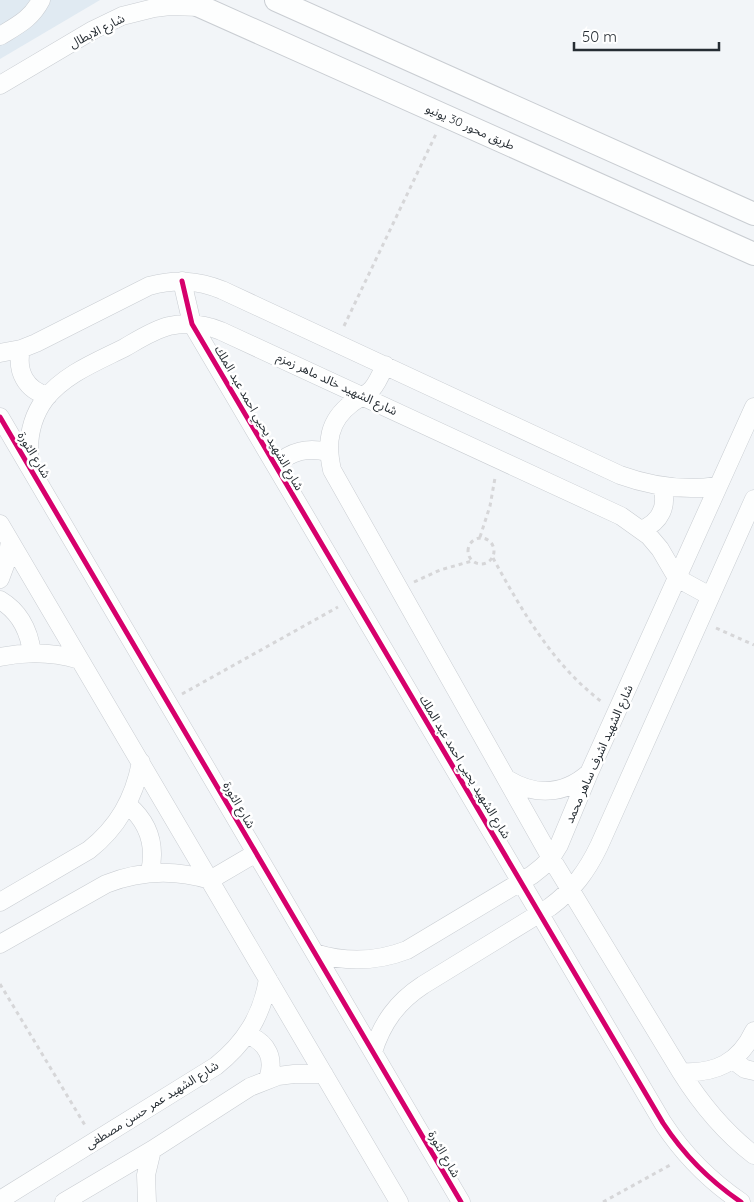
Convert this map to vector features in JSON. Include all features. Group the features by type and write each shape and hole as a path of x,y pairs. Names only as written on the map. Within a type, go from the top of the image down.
{"street":[{"path":"0,36 28,19 36,10 41,0"},
{"path":"276,0 754,214"},
{"name":"شارع الابطال","path":"0,85 93,30 122,16 154,8 194,4"},
{"name":"طريق محور 30 يونيو","path":"194,4 754,254"},
{"path":"0,353 21,349 149,286 163,282 182,281 208,284 620,474 636,480 685,489 718,486"},
{"name":"شارع الشهيد يحيي احمد عبد الملك","path":"182,281 192,324 663,1123 687,1156 713,1181 741,1202"},
{"name":"شارع الشهيد خالد ماهر زمزم","path":"30,468 28,450 30,433 36,416 55,388 69,377 159,329 175,325 202,325 221,331 606,508 641,530 660,548 677,578"},
{"path":"21,349 19,364 24,379 34,390 48,396"},
{"path":"384,365 380,377 373,388 364,397 353,402 337,419 328,441 328,452 332,470 339,485 551,858 680,1072 703,1106 716,1121 730,1136 754,1155"},
{"name":"شارع الشهيد اشرف ساهر محمد","path":"315,953 341,960 354,961 395,955 407,950 521,882 551,858 564,833 589,773 754,408"},
{"name":"شارع الثورة","path":"0,417 461,1202"},
{"path":"275,465 289,455 305,449 328,452"},
{"path":"641,530 655,522 664,509 662,486"},
{"path":"373,1052 387,1018 408,996 540,913 570,890 586,869 596,852 754,499"},
{"path":"0,524 399,1202"},
{"path":"0,579 7,560 10,541"},
{"path":"677,578 710,596"},
{"path":"0,600 12,609 23,623 30,640 32,653"},
{"path":"0,657 32,653 56,654 80,660"},
{"path":"0,902 89,850 111,830 128,805 134,791 141,762"},
{"path":"507,779 518,786 543,792 556,791 580,782 589,773"},
{"path":"128,805 140,816 148,830 153,851 150,872"},
{"path":"0,944 120,878 150,872 180,873 210,880 256,853"},
{"name":"شارع الشهيد عمر حسن مصطفى","path":"0,1200 216,1066 239,1046 248,1034 262,1008 268,979"},
{"path":"680,1072 694,1073 721,1067 733,1060 754,1031"},
{"path":"248,1034 264,1044 269,1052 271,1071 268,1079"},
{"path":"733,1060 745,1068 754,1071"},
{"path":"64,1202 152,1150 237,1094 268,1079 294,1074 324,1074"},
{"path":"147,1202 146,1175 152,1150"}],"path":[{"path":"336,343 445,115"},
{"path":"472,561 468,552 469,546 471,542 480,537 492,498 497,458"},
{"path":"400,591 429,575 472,561 480,564 489,562 494,554 493,544 480,537"},
{"path":"492,558 552,652 582,685 617,712"},
{"path":"168,702 354,598"},
{"path":"700,620 754,645"},
{"path":"0,984 95,1142"},
{"path":"603,1202 687,1156"}],"shaded area":[{"path":"0,0 100,0 0,59"}],"cycle path":[{"path":"182,281 192,324 663,1123 698,1167 741,1202"},
{"path":"0,417 461,1202"}]}
